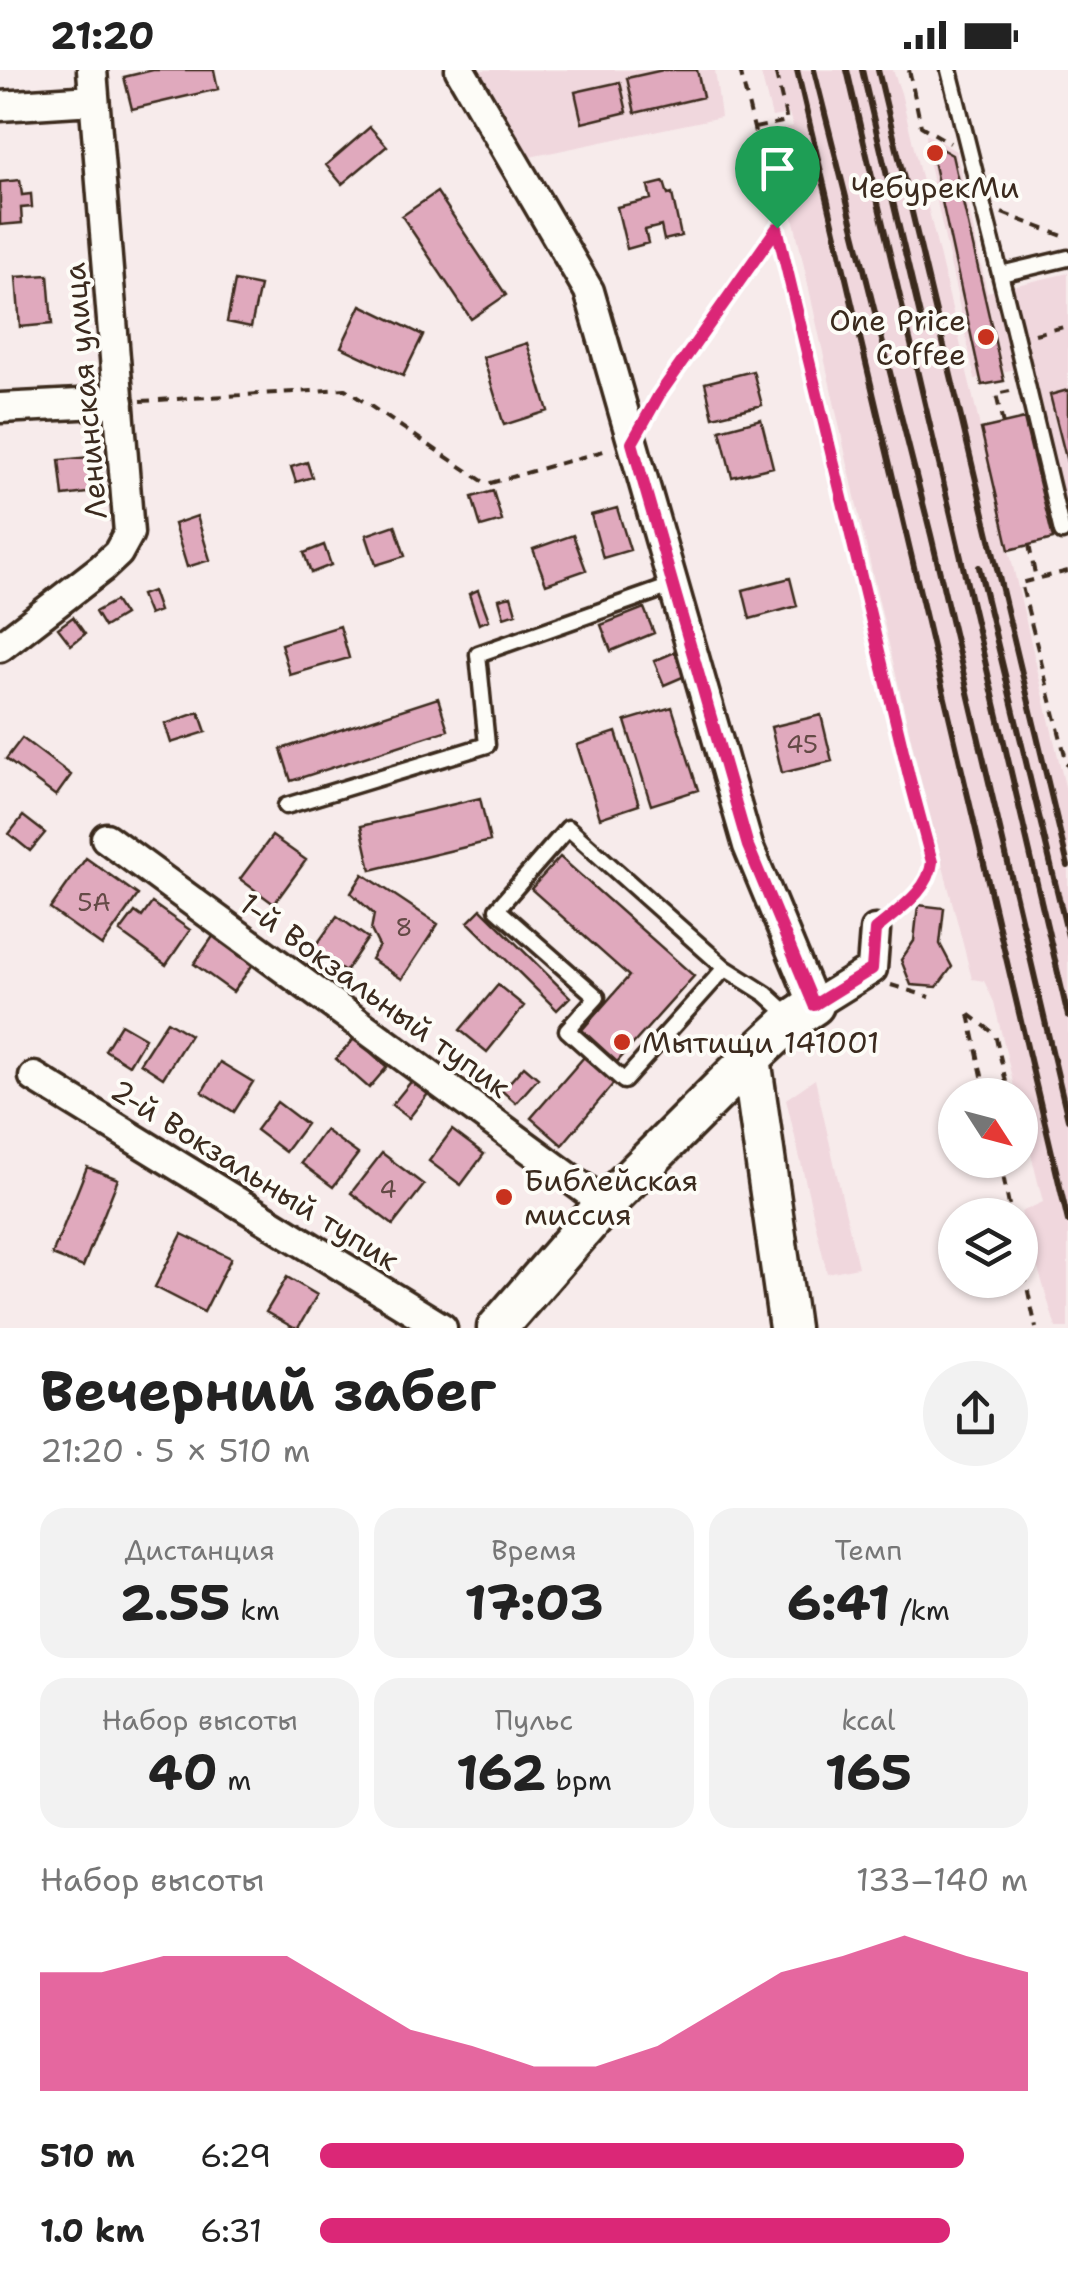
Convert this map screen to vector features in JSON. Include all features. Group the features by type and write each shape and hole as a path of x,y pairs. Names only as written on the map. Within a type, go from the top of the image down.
{"street":[{"name":"Ленинская улица","path":"0,647 102,568 118,553 130,533 92,70"},
{"path":"460,70 589,291 748,846 804,1012"},
{"path":"0,106 93,100"},
{"path":"0,408 118,402"},
{"name":"1-й Вокзальный тупик","path":"106,838 605,1204"},
{"path":"497,1328 605,1204 751,1058 804,1012 872,969 875,930"},
{"path":"751,1058 790,1328"},
{"name":"2-й Вокзальный тупик","path":"34,1077 442,1328"}],"lane":[{"path":"949,70 1062,532"},
{"path":"1001,274 1068,258"},
{"path":"286,806 487,745 478,654 674,585"},
{"path":"725,968 624,1081 567,1030 596,997 497,909 568,828 725,968 804,1012"}],"path":[{"path":"740,70 932,868 922,888 875,930"},
{"path":"754,128 787,121 776,70"},
{"path":"909,70 921,126 959,148 968,146"},
{"path":"983,206 1068,238"},
{"path":"118,402 345,389 487,484 632,443 659,395 777,228"},
{"path":"999,406 1003,424"},
{"path":"1029,545 1036,580"},
{"path":"1068,571 1020,583 1068,768"},
{"path":"872,969 892,986 930,997"},
{"path":"982,1078 968,1014 995,1034 1005,1078"},
{"path":"1029,1298 1036,1328"}],"shaded area":[{"path":"476,70 715,70 721,117 525,158"},
{"path":"760,70 893,70 901,93 1068,799 1068,1328 1056,1328 1038,1268 1038,1204 1043,1202 1037,1178 1038,1078 1012,1078 994,1002 984,981 972,979 863,533 774,131 793,126 789,114 772,117"},
{"path":"926,134 956,151 987,292 1068,273 1068,519 1030,365 975,379 927,155"},
{"path":"815,1079 858,1267 827,1273 786,1099"}],"building":[{"path":"153,70 214,70 218,89 132,109 124,77"},
{"path":"663,70 697,70 703,97 635,113 627,78"},
{"path":"620,82 627,112 582,123 575,92"},
{"path":"370,127 387,146 342,184 326,165"},
{"path":"929,142 952,155 1004,381 982,385"},
{"path":"20,180 22,195 31,194 32,207 21,208 22,223 0,225 0,182"},
{"path":"664,182 668,195 672,194 681,236 664,240 661,226 645,230 648,243 627,249 617,207 651,199 648,186"},
{"path":"437,192 506,295 471,319 402,216"},
{"path":"48,275 52,324 20,327 16,277"},
{"path":"235,281 260,286 251,327 227,322"},
{"path":"361,305 423,335 403,376 341,347"},
{"path":"527,343 548,411 504,425 483,357"},
{"path":"753,371 762,405 713,417 705,383"},
{"path":"1068,390 1068,466 1050,395"},
{"path":"761,419 773,467 732,477 720,430"},
{"path":"1024,419 1053,539 1009,550 981,429"},
{"path":"99,456 103,491 63,496 59,460"},
{"path":"307,462 312,477 296,482 291,467"},
{"path":"493,491 502,521 481,527 472,497"},
{"path":"617,508 630,550 603,558 591,515"},
{"path":"197,516 210,560 187,567 174,524"},
{"path":"395,525 405,556 376,565 366,535"},
{"path":"573,535 586,570 546,584 533,549"},
{"path":"324,545 331,565 311,573 304,553"},
{"path":"790,578 797,606 750,619 743,590"},
{"path":"478,590 489,620 479,624 469,594"},
{"path":"152,591 159,611 149,615 141,595"},
{"path":"511,596 516,613 504,617 499,599"},
{"path":"115,601 124,615 104,627 95,612"},
{"path":"644,608 654,633 611,651 601,625"},
{"path":"73,617 85,634 71,645 58,628"},
{"path":"340,626 349,658 290,675 281,644"},
{"path":"675,652 685,676 664,685 654,661"},
{"path":"438,698 448,730 291,781 281,749"},
{"path":"672,707 698,790 651,805 625,721"},
{"path":"199,712 206,732 171,743 165,724"},
{"path":"821,715 832,761 782,773 771,727"},
{"path":"616,732 639,805 600,818 577,745"},
{"path":"22,738 71,775 56,796 6,759"},
{"path":"480,798 490,841 371,870 361,826"},
{"path":"23,816 45,833 30,851 9,834"},
{"path":"272,836 306,860 274,904 240,879"},
{"path":"560,857 694,976 617,1062 582,1030 629,976 531,889"},
{"path":"86,858 138,895 102,946 50,909"},
{"path":"363,874 438,924 402,979 371,959 379,946 371,930 374,914 351,893"},
{"path":"152,903 190,930 166,965 120,932 135,912 142,917"},
{"path":"918,905 944,908 940,944 952,967 937,987 911,985 901,960 914,941"},
{"path":"481,909 570,997 557,1010 468,922"},
{"path":"337,916 368,938 345,972 313,950"},
{"path":"214,935 254,963 233,992 194,964"},
{"path":"498,985 524,1006 487,1052 460,1030"},
{"path":"167,1021 190,1035 163,1078 140,1063"},
{"path":"121,1024 145,1038 129,1065 105,1050"},
{"path":"355,1038 387,1067 369,1088 336,1059"},
{"path":"584,1057 614,1083 562,1145 531,1118"},
{"path":"220,1062 253,1082 234,1112 202,1092"},
{"path":"524,1066 538,1078 516,1103 502,1091"},
{"path":"414,1078 431,1090 409,1118 392,1105"},
{"path":"277,1102 306,1124 285,1152 256,1130"},
{"path":"325,1130 358,1154 333,1187 301,1163"},
{"path":"452,1130 484,1154 461,1185 429,1161"},
{"path":"382,1153 424,1185 393,1225 351,1193"},
{"path":"87,1167 118,1179 83,1267 52,1255"},
{"path":"182,1234 231,1258 204,1312 155,1287"},
{"path":"287,1277 317,1295 298,1328 266,1312"}],"railway":[{"path":"797,70 1068,1221"},
{"path":"814,70 931,535 1068,1119"},
{"path":"847,70 1068,1016"},
{"path":"862,70 924,333"},
{"path":"878,70 1068,866"},
{"path":"979,567 1068,936"}],"place":[{"name":"ЧебурекМи","path":"935,153"},
{"name":"One Price Coffee","path":"986,337"},
{"name":"Мытищи 141001","path":"622,1042"},
{"name":"Библейская миссия","path":"504,1197"}],"route":[{"path":"777,228 932,862 922,888 875,930 872,969 814,1005 748,846 632,443 659,395 777,228"}]}
